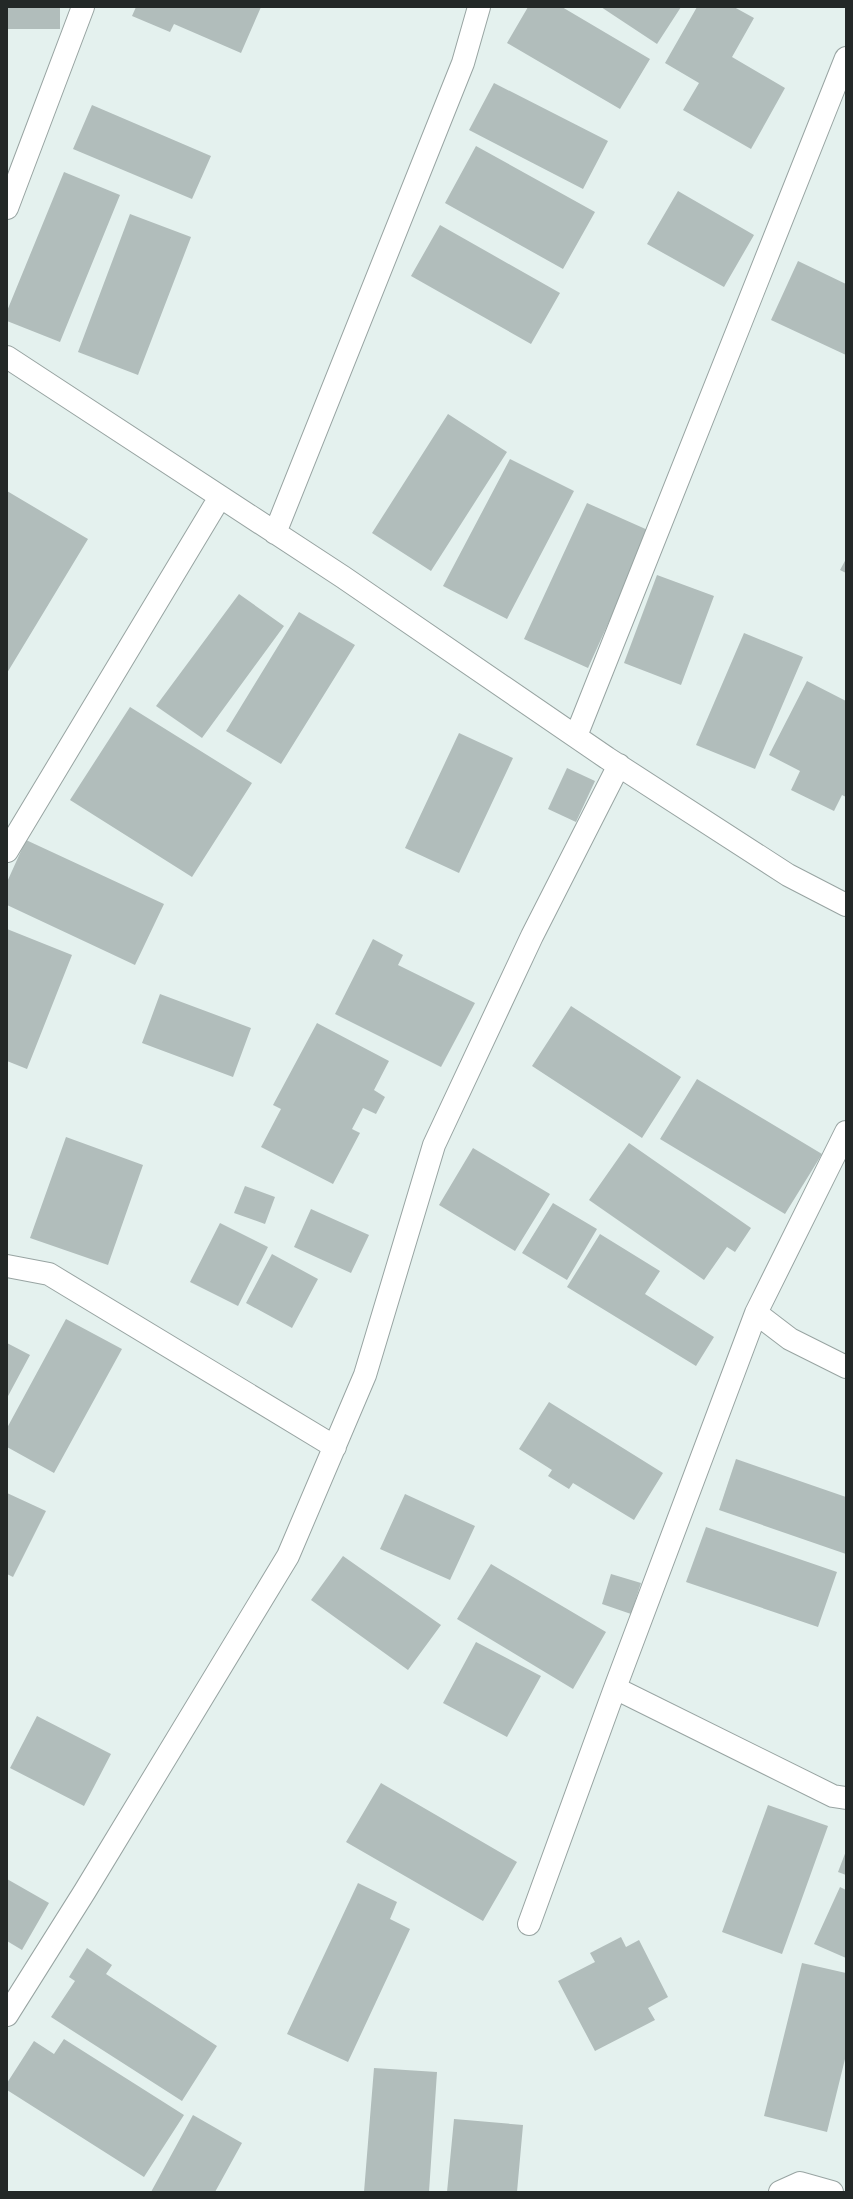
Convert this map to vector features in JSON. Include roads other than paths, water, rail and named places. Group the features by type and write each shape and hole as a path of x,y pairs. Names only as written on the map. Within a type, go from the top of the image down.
{"street":[{"path":"7,208 83,7"},
{"path":"275,533 463,63 479,7"},
{"path":"576,736 846,58"},
{"path":"7,357 275,533 619,765 788,875 846,905"},
{"path":"7,851 220,497"},
{"path":"7,2015 89,1884 288,1556 365,1375 434,1145 532,936 619,765"},
{"path":"529,1924 615,1688 756,1313 846,1132"},
{"path":"7,1266 49,1274 335,1447"},
{"path":"756,1313 790,1339 846,1367"},
{"path":"615,1688 833,1796 846,1798"},
{"path":"780,2192 800,2183 832,2192"}]}
